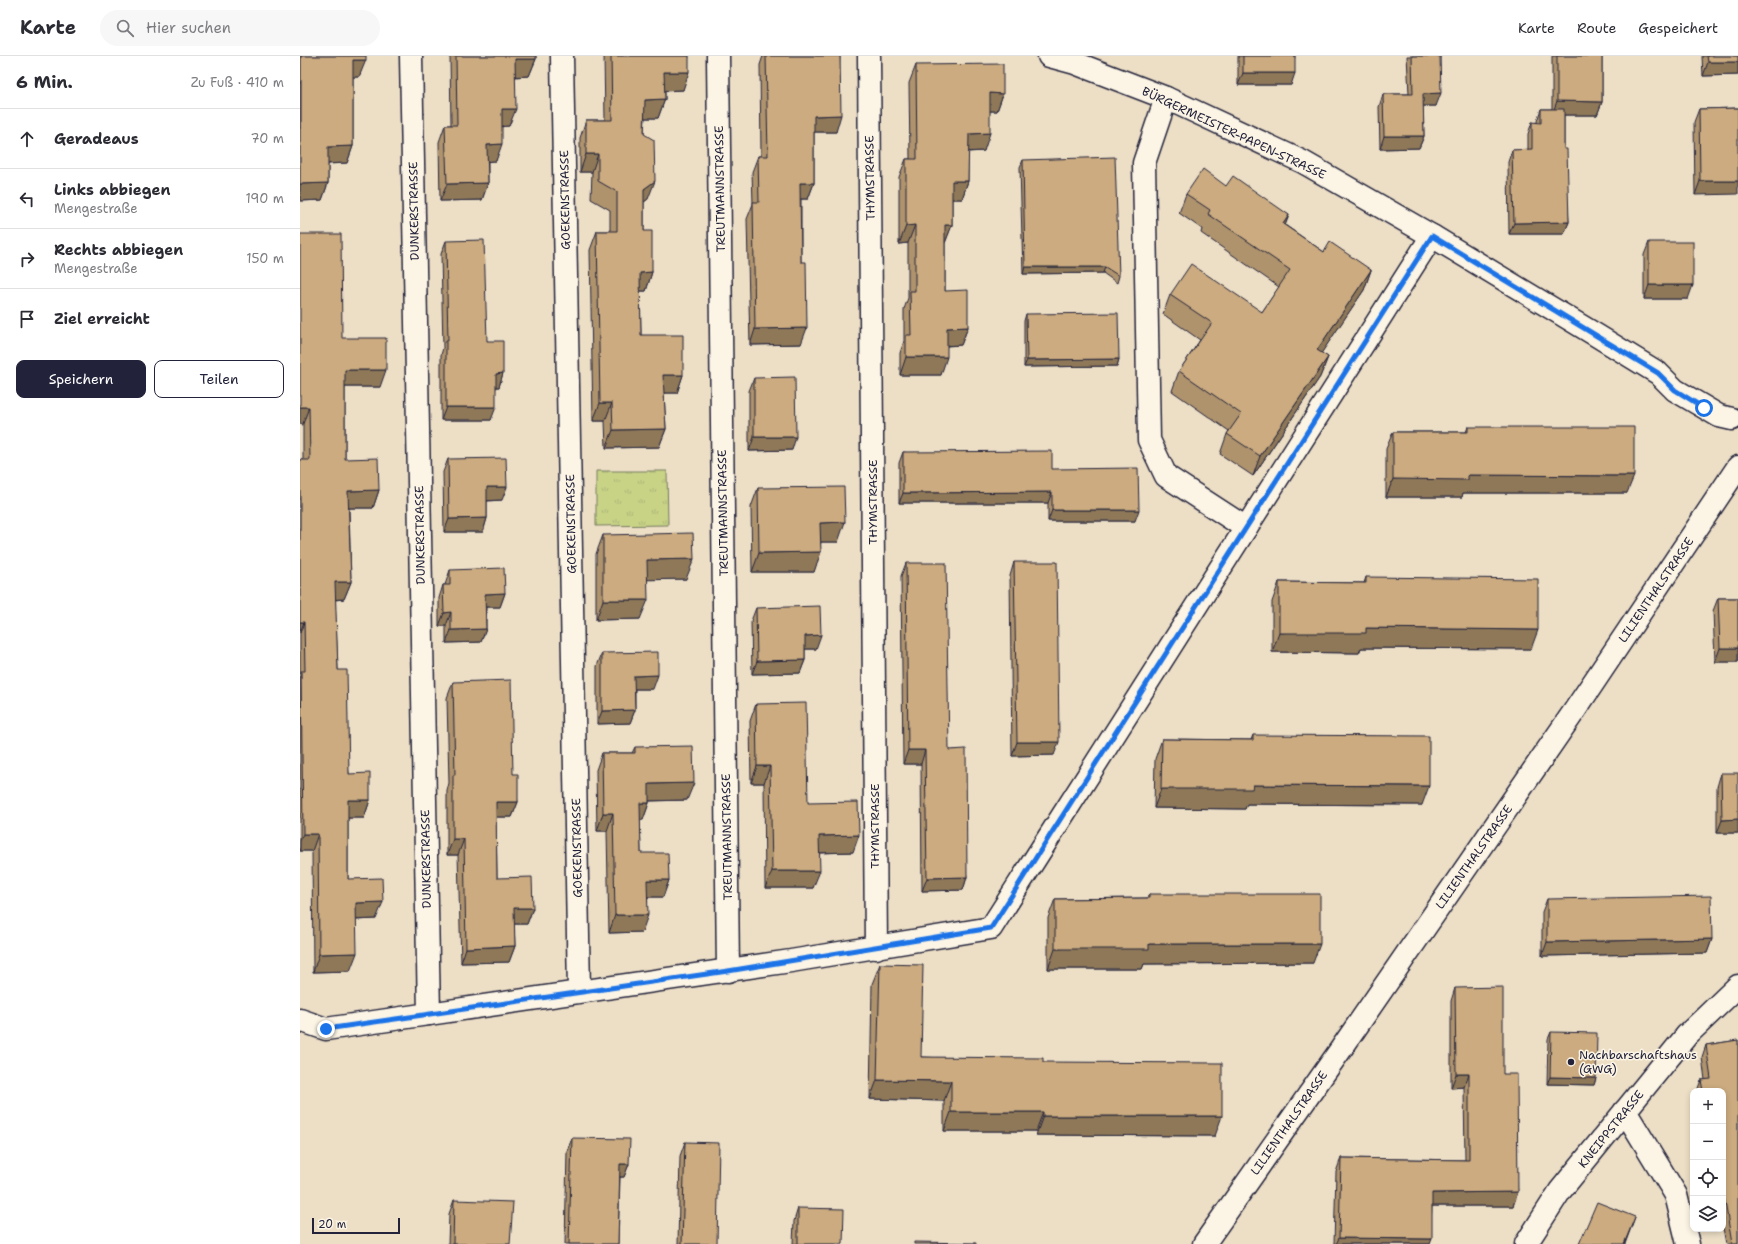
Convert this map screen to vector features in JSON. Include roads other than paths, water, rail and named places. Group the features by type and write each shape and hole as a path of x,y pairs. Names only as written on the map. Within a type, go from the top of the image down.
{"street":[{"name":"DUNKERSTRASSE","path":"411,56 429,1014"},
{"name":"GOEKENSTRASSE","path":"562,56 579,991"},
{"name":"TREUTMANNSTRASSE","path":"718,56 728,971"},
{"name":"THYMSTRASSE","path":"869,56 876,948"},
{"name":"BÜRGERMEISTER-PAPEN-STRASSE","path":"1049,56 1075,63 1166,98 1304,162 1432,236 1658,373 1680,380 1724,408 1735,421"},
{"path":"1166,98 1144,164 1149,440 1166,476 1246,528"},
{"path":"300,1020 326,1029 579,991 728,971 991,928 1432,236"},
{"name":"LILIENTHALSTRASSE","path":"1204,1244 1561,731 1738,467"},
{"name":"KNEIPPSTRASSE","path":"1526,1244 1560,1191 1687,1035 1738,986"},
{"path":"1625,1112 1676,1195 1688,1244"}],"place":[{"name":"Nachbarschaftshaus (GWG)","path":"1571,1062"}]}
